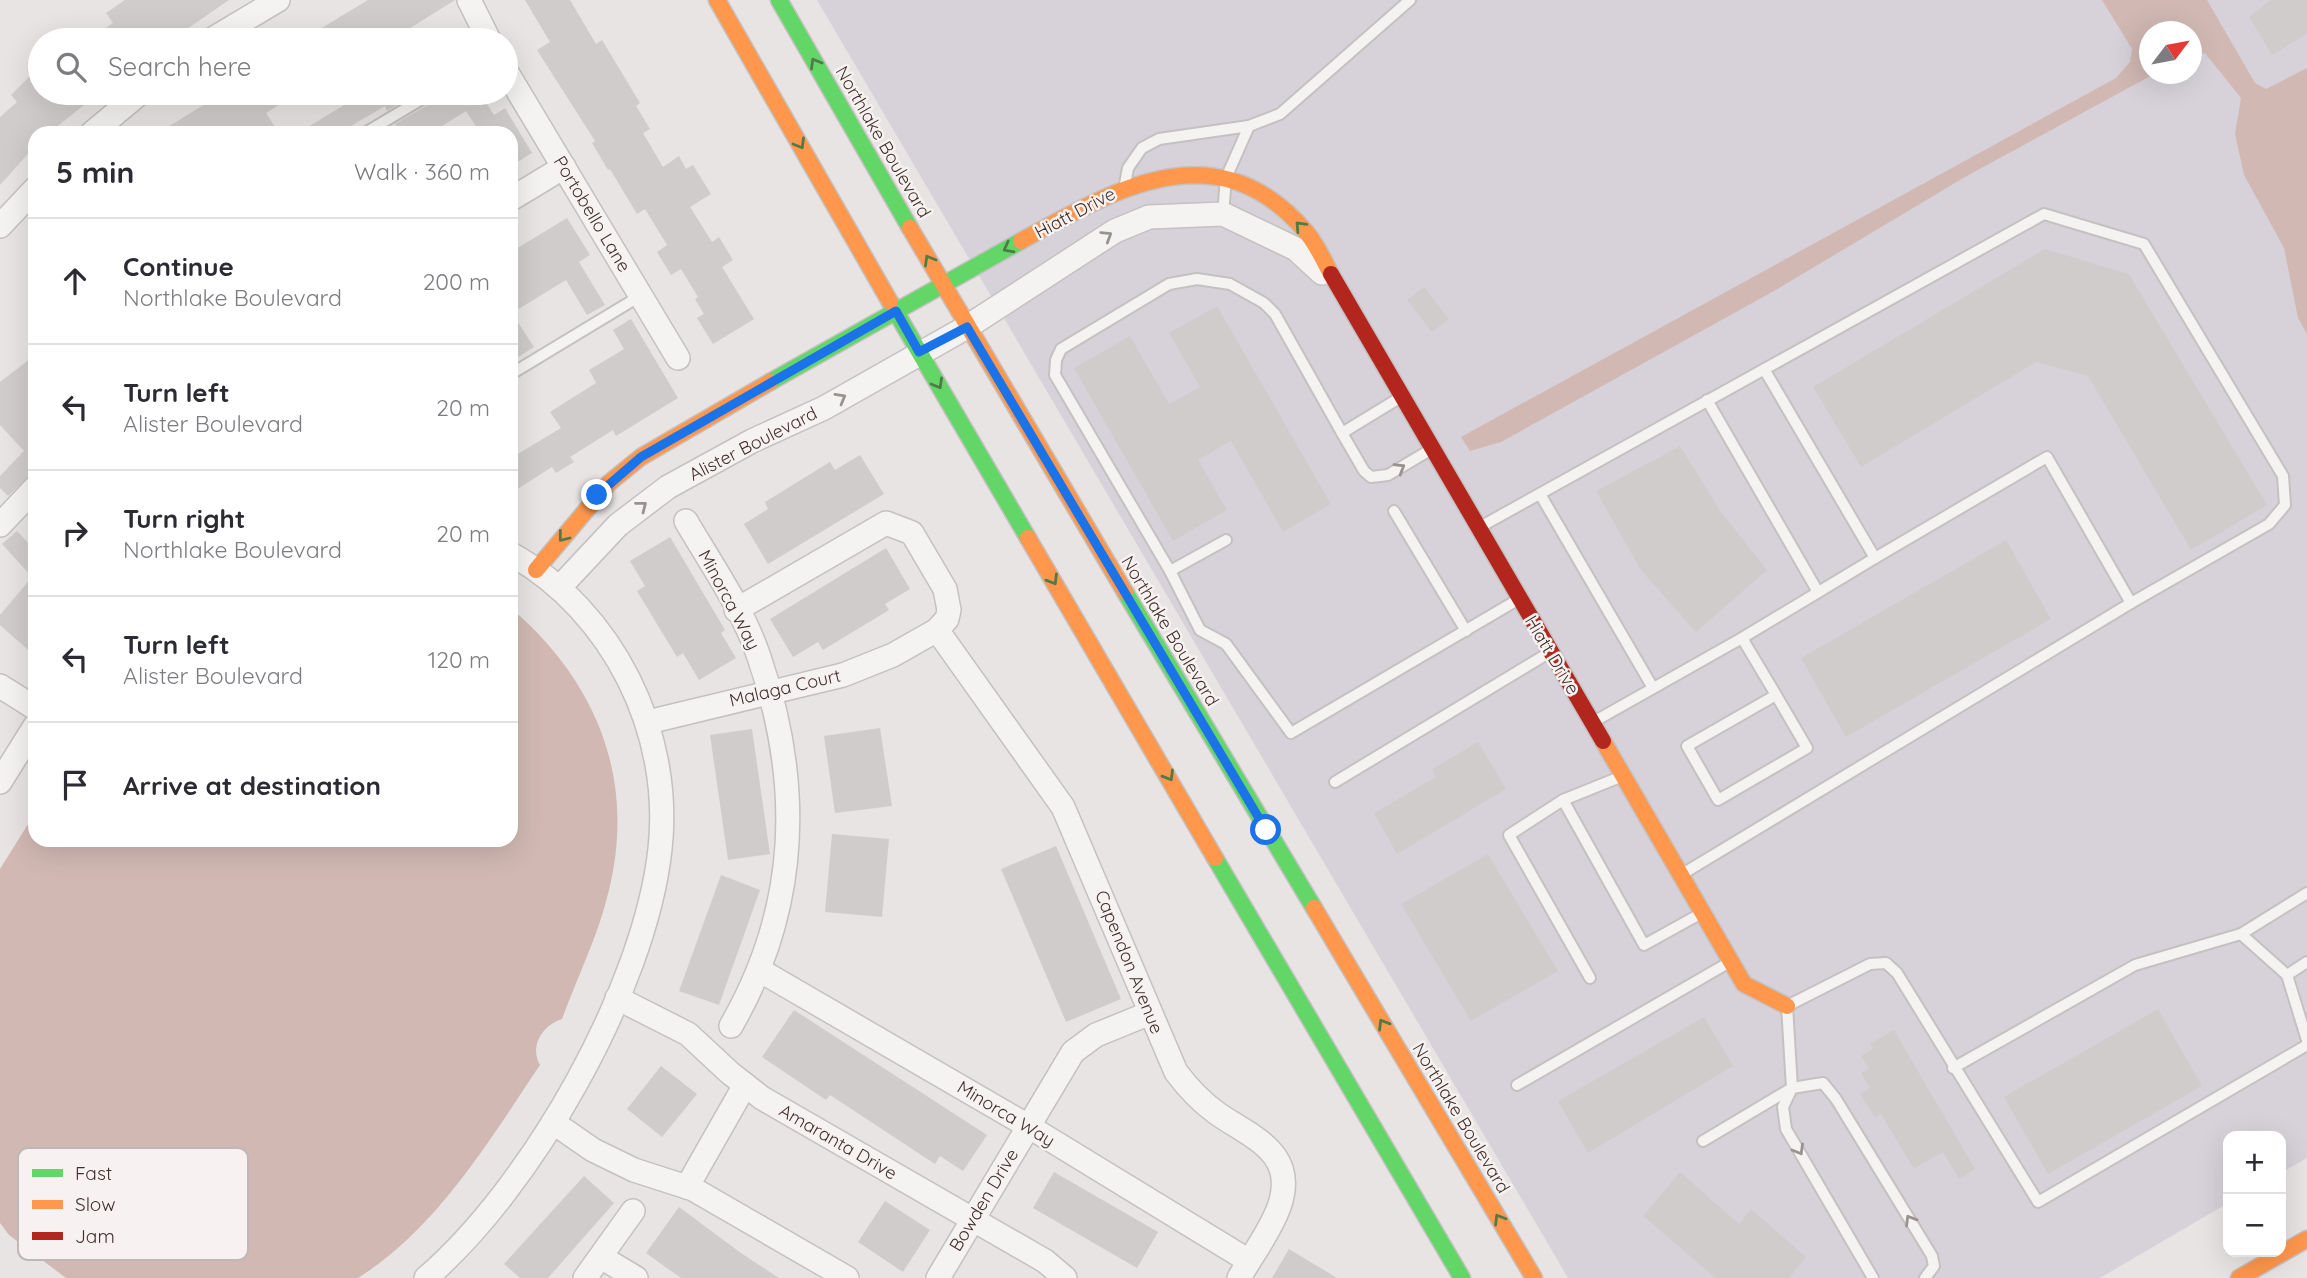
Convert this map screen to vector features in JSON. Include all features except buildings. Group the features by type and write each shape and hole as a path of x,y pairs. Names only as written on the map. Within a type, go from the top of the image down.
{"main road":[{"path":"717,0 919,352 1462,1278"},
{"name":"Northlake Boulevard","path":"779,0 967,327 1534,1278"},
{"name":"Hiatt Drive","path":"942,283 1124,187 1181,175 1226,178 1249,183 1279,204 1308,234 1335,285 1744,984 1787,1006"},
{"path":"547,579 573,523 623,470 942,283"},
{"path":"2239,1278 2307,1239"}],"street":[{"path":"231,28 278,0"},
{"path":"469,0 483,28"},
{"name":"Portobello Lane","path":"518,91 678,358"},
{"path":"100,126 126,105"},
{"path":"518,195 564,167"},
{"path":"0,226 28,196"},
{"name":"Hiatt Drive","path":"967,327 1115,231 1149,217 1223,214 1296,249 1335,285"},
{"name":"Alister Boulevard","path":"547,579 668,487 752,441 824,408 967,327"},
{"path":"0,525 28,495"},
{"name":"Minorca Way","path":"686,520 759,657 779,736 785,779 788,855 776,926 761,971 731,1026"},
{"path":"736,610 886,523 912,533 945,589 950,601 949,610 947,619 937,630"},
{"path":"426,1278 487,1214 554,1123 617,998 645,922 656,883 660,846 660,784 648,722 607,641 547,579 518,559"},
{"name":"Malaga Court","path":"648,722 843,675 893,655 937,630"},
{"name":"Capendon Avenue","path":"937,630 1063,807 1166,1053 1186,1086 1218,1114 1264,1142 1280,1166 1283,1192 1279,1208 1244,1270"},
{"path":"0,686 28,704"},
{"path":"0,782 28,737"},
{"name":"Minorca Way","path":"761,971 1028,1126 1244,1270"},
{"name":"Amaranta Drive","path":"617,998 688,1034 745,1085 1057,1269 1065,1278"},
{"name":"Bowden Drive","path":"938,1278 1073,1052 1096,1035 1150,1013"},
{"path":"687,1187 745,1085"},
{"path":"554,1123 586,1145 634,1170 687,1187 847,1278"},
{"path":"586,1278 633,1211"},
{"path":"601,1257 636,1278"}],"lane":[{"path":"1124,187 1128,168 1142,148 1159,139 1249,126 1280,114 1410,0"},
{"path":"377,126 412,105"},
{"path":"1223,214 1226,178 1249,126"},
{"path":"1477,528 2044,214 2144,244 2283,476 2285,505 2269,524 2131,603 1680,876"},
{"path":"1431,449 1388,475 1371,477 1364,471 1275,314 1264,303 1230,284 1196,279 1169,284 1061,349 1056,360 1055,375 1170,571 1200,630 1226,644 1291,733 1519,599"},
{"path":"518,370 640,296"},
{"path":"1764,369 1875,558"},
{"path":"1342,433 1401,397"},
{"path":"1707,400 1818,592"},
{"path":"1592,722 1742,638 2047,457 2131,603"},
{"path":"1540,494 1653,688"},
{"path":"1394,512 1466,631"},
{"path":"1170,571 1226,540"},
{"path":"1742,638 1776,695 1807,748 1718,800 1687,746 1776,695"},
{"path":"1335,782 1550,652"},
{"path":"1590,978 1508,835 1563,800 1623,776"},
{"path":"1563,800 1644,945 1702,913"},
{"path":"1953,1068 2135,965 2241,934 2307,893"},
{"path":"1873,1278 1786,1129 1783,1107 1792,1088 1787,1006 1870,964 1886,963 1897,973 1953,1068 2038,1202 2307,1043 2287,975 2241,934"},
{"path":"1517,1085 1731,961"},
{"path":"2287,975 2307,962"},
{"path":"1703,1141 1792,1088 1823,1083 1836,1099 1932,1256 1934,1266 1926,1278"}],"shaded area":[{"path":"817,0 2307,0 2307,1158 2286,1170 2286,1131 2223,1131 2223,1206 2100,1278 1568,1278"},
{"path":"2102,0 2207,0 2255,83 2266,89 2307,68 2307,334 2298,318 2284,248 2244,175 2235,134 2241,98 2205,53 2202,54 2202,21 2139,21 2139,82 1965,177 1774,291 1501,442 1470,451 1461,437 2116,78 2130,62 2132,49"},
{"path":"518,615 567,668 588,702 603,737 613,774 617,812 616,852 604,910 562,1019 544,1031 537,1044 540,1065 481,1153 437,1209 386,1258 358,1278 66,1278 42,1260 248,1260 248,1148 18,1148 18,1242 9,1235 0,1223 0,869 28,824 28,847 518,847"}],"traffic: fast":[{"path":"779,0 910,228"},
{"path":"770,382 1021,241"},
{"path":"890,302 1028,538"},
{"path":"1125,592 1314,908"},
{"path":"1215,858 1462,1278"}],"traffic: slow":[{"path":"717,0 890,302"},
{"path":"1021,241 1130,187 1167,178 1203,175 1239,182 1273,201 1307,233 1331,274"},
{"path":"910,228 1125,592"},
{"path":"536,570 609,483 641,457 770,382"},
{"path":"1028,538 1215,858"},
{"path":"1603,741 1744,984 1787,1006"},
{"path":"1314,908 1534,1278"},
{"path":"2239,1278 2307,1239"}],"traffic: jam":[{"path":"1331,274 1603,741"}],"route":[{"path":"597,495 641,457 896,311 919,352 967,327 1266,830"}]}
